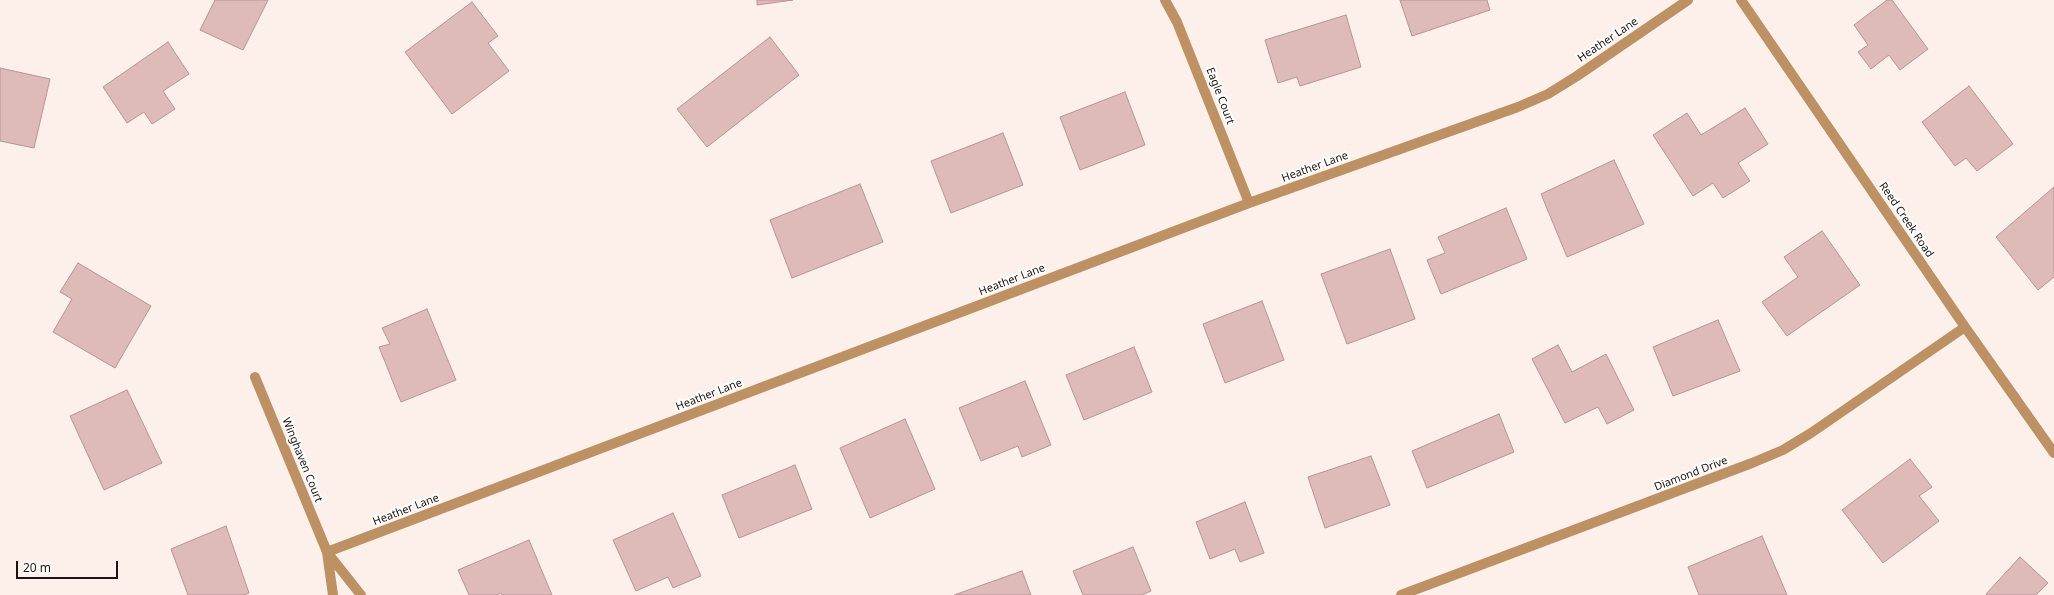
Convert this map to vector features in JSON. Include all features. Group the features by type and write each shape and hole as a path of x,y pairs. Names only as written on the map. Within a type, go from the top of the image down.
{"street":[{"name":"Eagle Court","path":"1165,0 1177,22 1249,203"},
{"name":"Heather Lane","path":"327,552 1249,203 1518,107 1548,94 1577,76 1688,0"},
{"name":"Reed Creek Road","path":"1741,0 1965,327 2054,453"},
{"name":"Diamond Drive","path":"1401,595 1752,464 1783,450 1811,433 1965,327"},
{"name":"Winghaven Court","path":"255,377 327,552 332,595"},
{"name":"Winghaven Court","path":"327,552 361,595"}],"building":[{"path":"215,0 268,0 243,50 200,30"},
{"path":"757,0 793,0 757,5"},
{"path":"1400,0 1487,0 1490,10 1412,36"},
{"path":"1887,0 1892,0 1928,49 1900,70 1889,55 1871,69 1858,52 1868,45 1854,25"},
{"path":"472,2 498,36 488,43 509,71 452,114 405,52"},
{"path":"1346,15 1361,67 1300,86 1297,77 1278,83 1265,40"},
{"path":"770,37 799,75 707,147 677,109"},
{"path":"168,42 189,74 163,91 175,109 152,124 144,112 127,123 103,87"},
{"path":"0,68 50,79 34,148 0,141"},
{"path":"1969,86 2013,144 1977,171 1966,158 1955,166 1922,122"},
{"path":"1125,92 1145,145 1080,170 1060,117"},
{"path":"1745,108 1768,144 1738,163 1750,181 1723,198 1713,183 1693,196 1653,135 1687,113 1701,135"},
{"path":"1003,133 1023,185 951,213 931,161"},
{"path":"1614,160 1644,224 1567,257 1541,194"},
{"path":"860,184 883,242 792,278 770,220"},
{"path":"2054,187 2054,277 2038,290 1996,237"},
{"path":"1506,208 1527,259 1441,294 1427,260 1445,253 1438,237"},
{"path":"1822,231 1860,285 1787,336 1762,302 1798,277 1784,257"},
{"path":"1390,249 1415,319 1347,344 1321,274"},
{"path":"78,263 151,306 115,368 53,332 72,299 60,292"},
{"path":"1262,301 1284,360 1225,383 1203,324"},
{"path":"427,309 456,380 401,402 379,347 390,344 382,328"},
{"path":"1718,320 1740,371 1673,396 1653,347"},
{"path":"1558,345 1572,372 1606,354 1634,410 1607,424 1598,407 1565,423 1532,359"},
{"path":"1134,347 1152,392 1084,420 1066,375"},
{"path":"1025,381 1051,445 1022,457 1018,446 981,461 959,408"},
{"path":"127,390 162,463 104,490 70,416"},
{"path":"1499,414 1514,452 1427,488 1412,451"},
{"path":"905,419 935,489 870,518 840,448"},
{"path":"1371,456 1390,505 1325,528 1308,477"},
{"path":"1910,459 1932,487 1919,496 1939,521 1883,563 1842,510"},
{"path":"795,465 812,509 739,538 722,495"},
{"path":"1245,502 1264,553 1240,562 1235,549 1210,559 1196,522"},
{"path":"673,513 701,576 673,588 668,577 636,591 613,540"},
{"path":"226,526 249,593 244,595 188,595 171,549"},
{"path":"1762,536 1787,595 1699,595 1688,567"},
{"path":"529,540 552,595 502,595 501,593 497,595 469,595 458,570"},
{"path":"1133,547 1151,591 1142,595 1083,595 1073,571"},
{"path":"2020,557 2048,583 2036,595 1987,595 1986,594"},
{"path":"1022,571 1031,595 954,595"}]}
